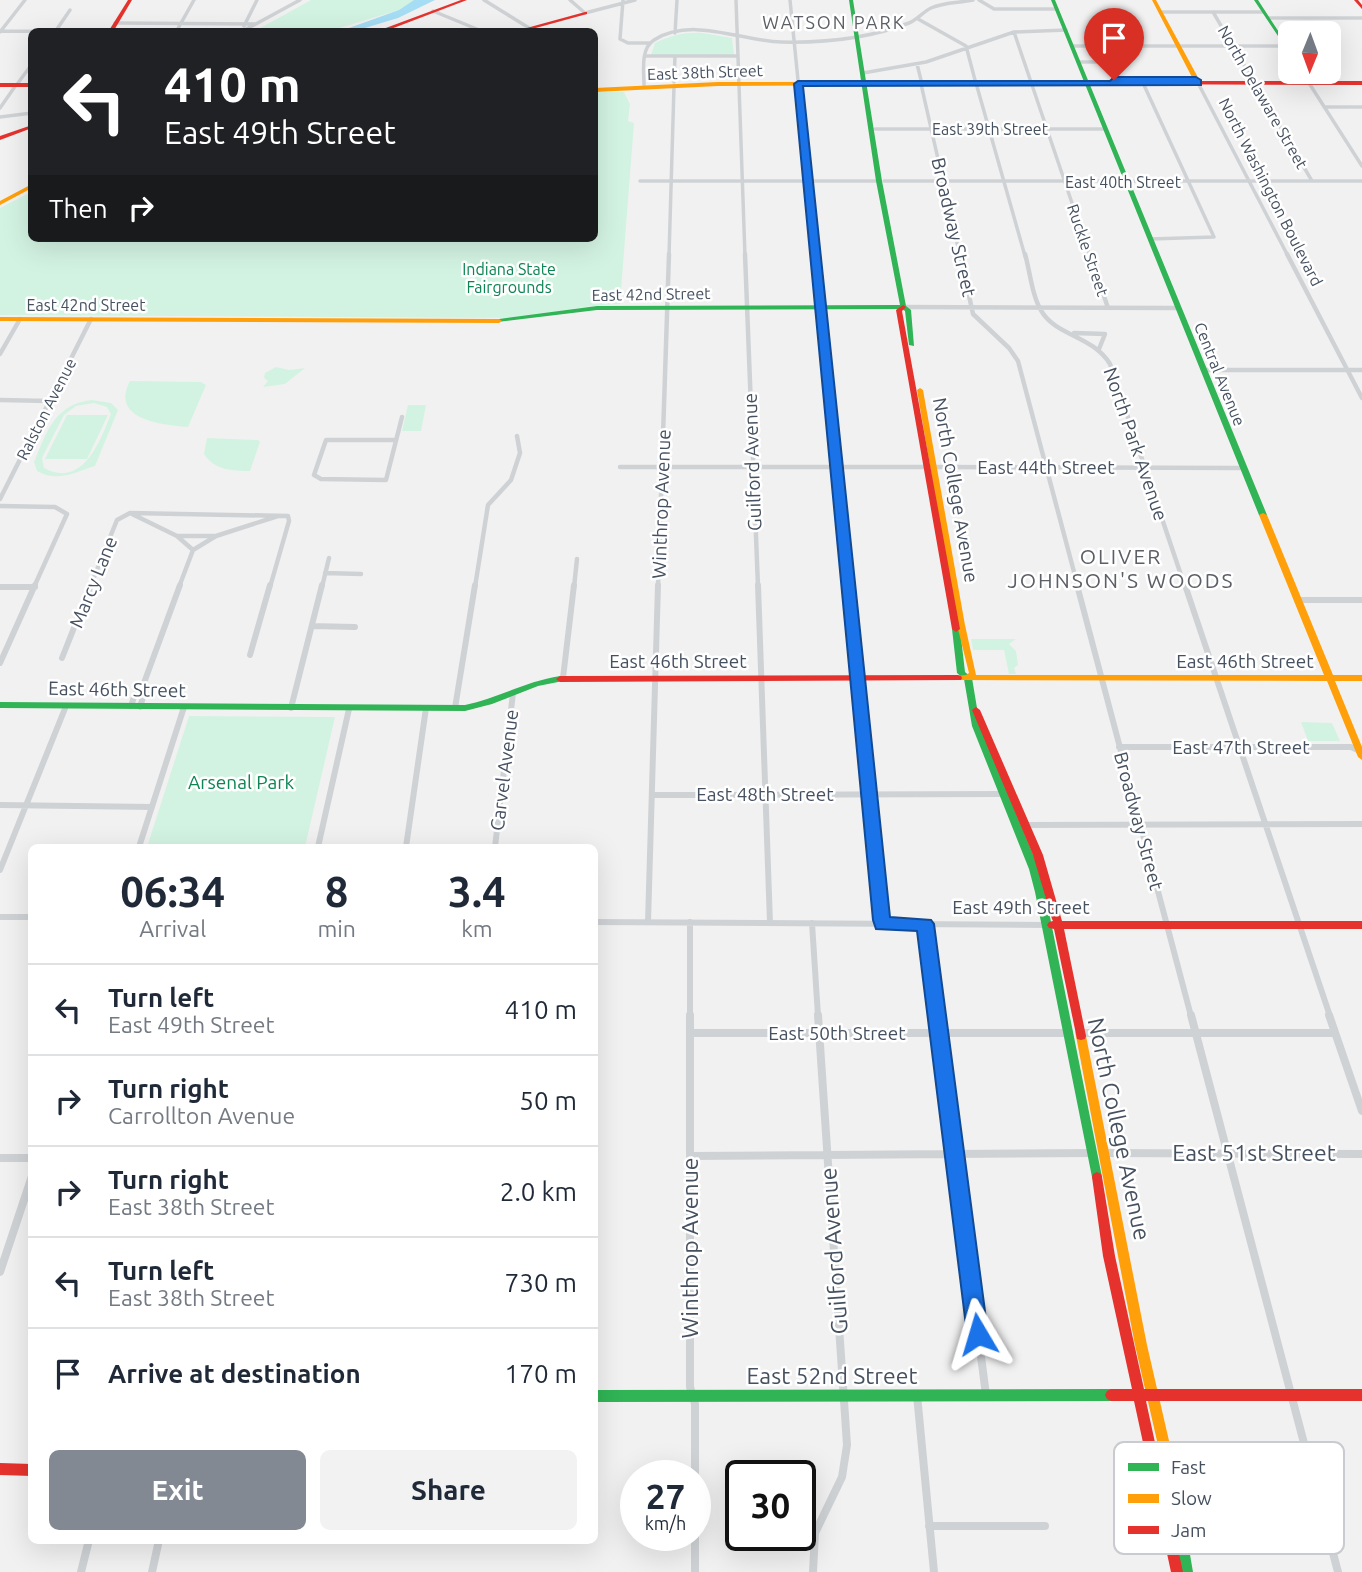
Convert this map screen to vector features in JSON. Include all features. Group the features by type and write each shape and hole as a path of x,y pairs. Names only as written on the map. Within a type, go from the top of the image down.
{"main road":[{"path":"112,28 130,0"},
{"path":"396,28 465,0"},
{"name":"North College Avenue","path":"851,0 903,307 909,312 961,673 968,678 976,726 1034,869 1103,1153 1163,1442"},
{"name":"North Washington Boulevard","path":"1154,0 1197,82"},
{"path":"1256,0 1278,34"},
{"name":"Central Avenue","path":"1055,4 1242,468 1361,754"},
{"path":"529,28 585,13"},
{"name":"East 38th Street","path":"598,89 864,79 921,82 1278,80"},
{"name":"East 38th Street","path":"1341,80 1362,81"},
{"name":"East 38th Street","path":"1087,82 1197,82"},
{"path":"0,84 28,84"},
{"name":"East 38th Street","path":"598,89 674,84"},
{"name":"North College Avenue","path":"869,105 875,129 881,181"},
{"path":"0,138 28,128"},
{"path":"0,202 28,188"},
{"name":"East 42nd Street","path":"0,319 513,321 589,308 903,307"},
{"name":"East 46th Street","path":"0,705 455,708 480,705 538,681 563,678 1362,678"},
{"name":"North College Avenue","path":"974,705 1044,874 1058,925 1110,1261 1148,1442"},
{"name":"East 49th Street","path":"1047,925 1362,925"},
{"name":"East 52nd Street","path":"598,1396 1362,1395"},
{"path":"0,1469 28,1469"},
{"name":"North College Avenue","path":"1173,1554 1177,1572"},
{"name":"North College Avenue","path":"1184,1554 1187,1572"}],"street":[{"path":"0,31 25,0"},
{"path":"178,28 194,0"},
{"path":"244,28 257,0"},
{"path":"248,28 300,0"},
{"path":"484,0 529,28"},
{"path":"570,0 585,13 635,0"},
{"path":"675,33 677,0"},
{"name":"Guilford Avenue","path":"736,0 769,923"},
{"path":"790,0 882,924"},
{"path":"623,2 620,40 628,43 650,43 675,33 703,31 738,37 794,41 856,34 918,19 927,10 973,0"},
{"path":"979,0 994,9 1055,4"},
{"path":"927,2 927,10"},
{"path":"57,28 70,10"},
{"path":"433,11 474,28"},
{"path":"1161,12 1362,19"},
{"name":"North Delaware Street","path":"1213,12 1312,181"},
{"path":"918,19 967,48 1040,308"},
{"path":"122,28 180,23 256,24"},
{"path":"864,79 1014,32 1066,30"},
{"path":"0,31 28,31"},
{"name":"Ruckle Street","path":"1014,32 1108,308"},
{"path":"644,85 646,56 650,43"},
{"path":"1072,46 1278,48"},
{"path":"1078,62 1129,62 1122,46"},
{"path":"646,56 738,56"},
{"name":"Winthrop Avenue","path":"648,922 675,56"},
{"name":"Broadway Street","path":"918,64 972,308 980,324 1017,359 1303,1442"},
{"path":"0,108 28,69"},
{"name":"North Washington Boulevard","path":"1197,82 1362,398"},
{"path":"1143,83 1214,238 1150,239"},
{"path":"1310,84 1362,166"},
{"path":"1324,107 1362,107"},
{"path":"0,117 28,114"},
{"name":"East 39th Street","path":"875,129 1106,129"},
{"name":"East 40th Street","path":"640,181 1362,181"},
{"name":"East 42nd Street","path":"903,307 1178,308"},
{"name":"North Park Avenue","path":"1040,308 1047,318 1099,349 1109,362 1362,1111"},
{"path":"0,354 20,319"},
{"name":"Ralston Avenue","path":"0,499 91,319"},
{"path":"1073,334 1105,334 1099,349"},
{"path":"1203,370 1362,370"},
{"path":"0,400 50,401"},
{"path":"396,440 326,440 314,475 321,480 386,480 402,417"},
{"path":"455,708 488,505 504,489 514,471 520,453 517,436"},
{"name":"East 44th Street","path":"620,467 1242,468"},
{"path":"0,485 7,485"},
{"path":"0,506 55,507 64,510 66,517 0,663"},
{"path":"131,513 288,516 289,521 250,655"},
{"path":"131,513 177,536 193,550"},
{"name":"Marcy Lane","path":"62,658 117,520 131,513"},
{"path":"135,706 144,694 141,691 193,550 216,536 281,515"},
{"path":"177,536 216,536"},
{"path":"290,708 329,558"},
{"path":"563,678 577,559"},
{"path":"325,573 361,574"},
{"path":"0,587 34,587"},
{"path":"1297,600 1362,600"},
{"path":"312,626 355,627"},
{"name":"Carvel Avenue","path":"495,844 513,693"},
{"path":"0,870 66,706"},
{"path":"140,844 184,707"},
{"path":"406,844 426,708"},
{"path":"319,844 349,709"},
{"name":"East 47th Street","path":"1119,747 1351,747 1361,754"},
{"name":"East 48th Street","path":"652,795 1003,794"},
{"path":"0,805 152,807"},
{"path":"1025,825 1362,824"},
{"path":"0,917 28,917"},
{"name":"East 49th Street","path":"598,922 1047,925"},
{"name":"Winthrop Avenue","path":"690,922 690,1374 695,1404 695,1572"},
{"name":"Guilford Avenue","path":"812,923 846,1461 839,1485 815,1533 813,1572"},
{"path":"925,924 986,1396"},
{"name":"East 50th Street","path":"690,1033 1335,1033"},
{"path":"690,1156 1092,1153"},
{"name":"East 51st Street","path":"1103,1153 1362,1154"},
{"path":"0,1158 28,1158"},
{"path":"0,1272 28,1188"},
{"path":"917,1395 934,1572"},
{"path":"929,1526 1045,1526"},
{"path":"81,1572 88,1544"},
{"path":"152,1572 158,1544"},
{"name":"Broadway Street","path":"1333,1554 1338,1572"}],"green space":[{"path":"311,0 414,0 399,10 339,28 260,28"},
{"path":"703,33 732,38 734,55 651,55 655,43 661,40"},
{"name":"Indiana State Fairgrounds","path":"598,92 624,92 630,104 628,121 634,123 620,304 538,315 511,318 0,315 0,208 28,194 28,242 598,242"},
{"path":"276,367 289,370 305,368 285,384 263,387 268,381 264,378 265,373"},
{"path":"130,381 201,382 206,385 188,427 153,422 133,412 127,404 125,394"},
{"path":"92,400 111,403 118,410 95,466 59,476 37,471 34,462 48,430 61,413 79,403","holes":["94,403 107,407 111,414 88,459 69,472 58,473 44,468 42,458 64,415 76,406"]},
{"path":"408,405 426,405 421,431 402,431"},
{"path":"67,415 108,415 87,459 45,459"},
{"path":"207,438 258,440 260,442 250,471 230,470 213,463 204,454"},
{"path":"971,639 1016,639 1009,644 1016,651 1016,674 1009,674 1004,650 973,650"},
{"name":"Arsenal Park","path":"189,716 335,717 306,844 148,844"},
{"path":"1301,722 1332,723 1340,741 1308,741"}],"water":[{"path":"414,0 435,0 398,18 365,28 349,28 399,10"}],"traffic: fast":[{"path":"851,0 879,181 903,307"},
{"path":"1053,0 1263,515"},
{"path":"1256,0 1278,34"},
{"path":"499,321 597,308 903,307 908,310 912,345"},
{"path":"956,629 961,673 968,678 976,726 1034,869 1040,892 1097,1177"},
{"path":"0,705 465,708 536,684 560,679"},
{"path":"598,1396 1111,1395"},
{"path":"1184,1554 1187,1572"}],"traffic: slow":[{"path":"1154,0 1198,83"},
{"path":"598,90 718,84 1106,83"},
{"path":"0,203 28,188"},
{"path":"0,319 499,321"},
{"path":"920,390 961,625 973,674 968,678"},
{"path":"1263,515 1362,757"},
{"path":"958,678 1362,678"},
{"path":"1081,1036 1141,1345 1163,1442"}],"traffic: jam":[{"path":"112,28 130,0"},
{"path":"388,28 465,0"},
{"path":"1356,0 1362,8"},
{"path":"529,28 585,13"},
{"path":"1106,83 1362,83"},
{"path":"0,85 28,85"},
{"path":"0,138 28,128"},
{"path":"903,307 899,310 956,629"},
{"path":"560,679 958,678"},
{"path":"976,710 1038,855 1057,919 1081,1036"},
{"path":"1052,925 1362,925"},
{"path":"1097,1177 1109,1256 1149,1442"},
{"path":"1111,1395 1362,1395"},
{"path":"0,1469 28,1470"},
{"path":"1173,1554 1177,1572"}],"district":[{"name":"WATSON PARK","path":"834,23"},
{"name":"OLIVER JOHNSON'S WOODS","path":"1121,569"}],"route":[{"path":"978,1334 925,924 882,924 881,920 798,84 1198,83 1196,80 1114,80"}]}
